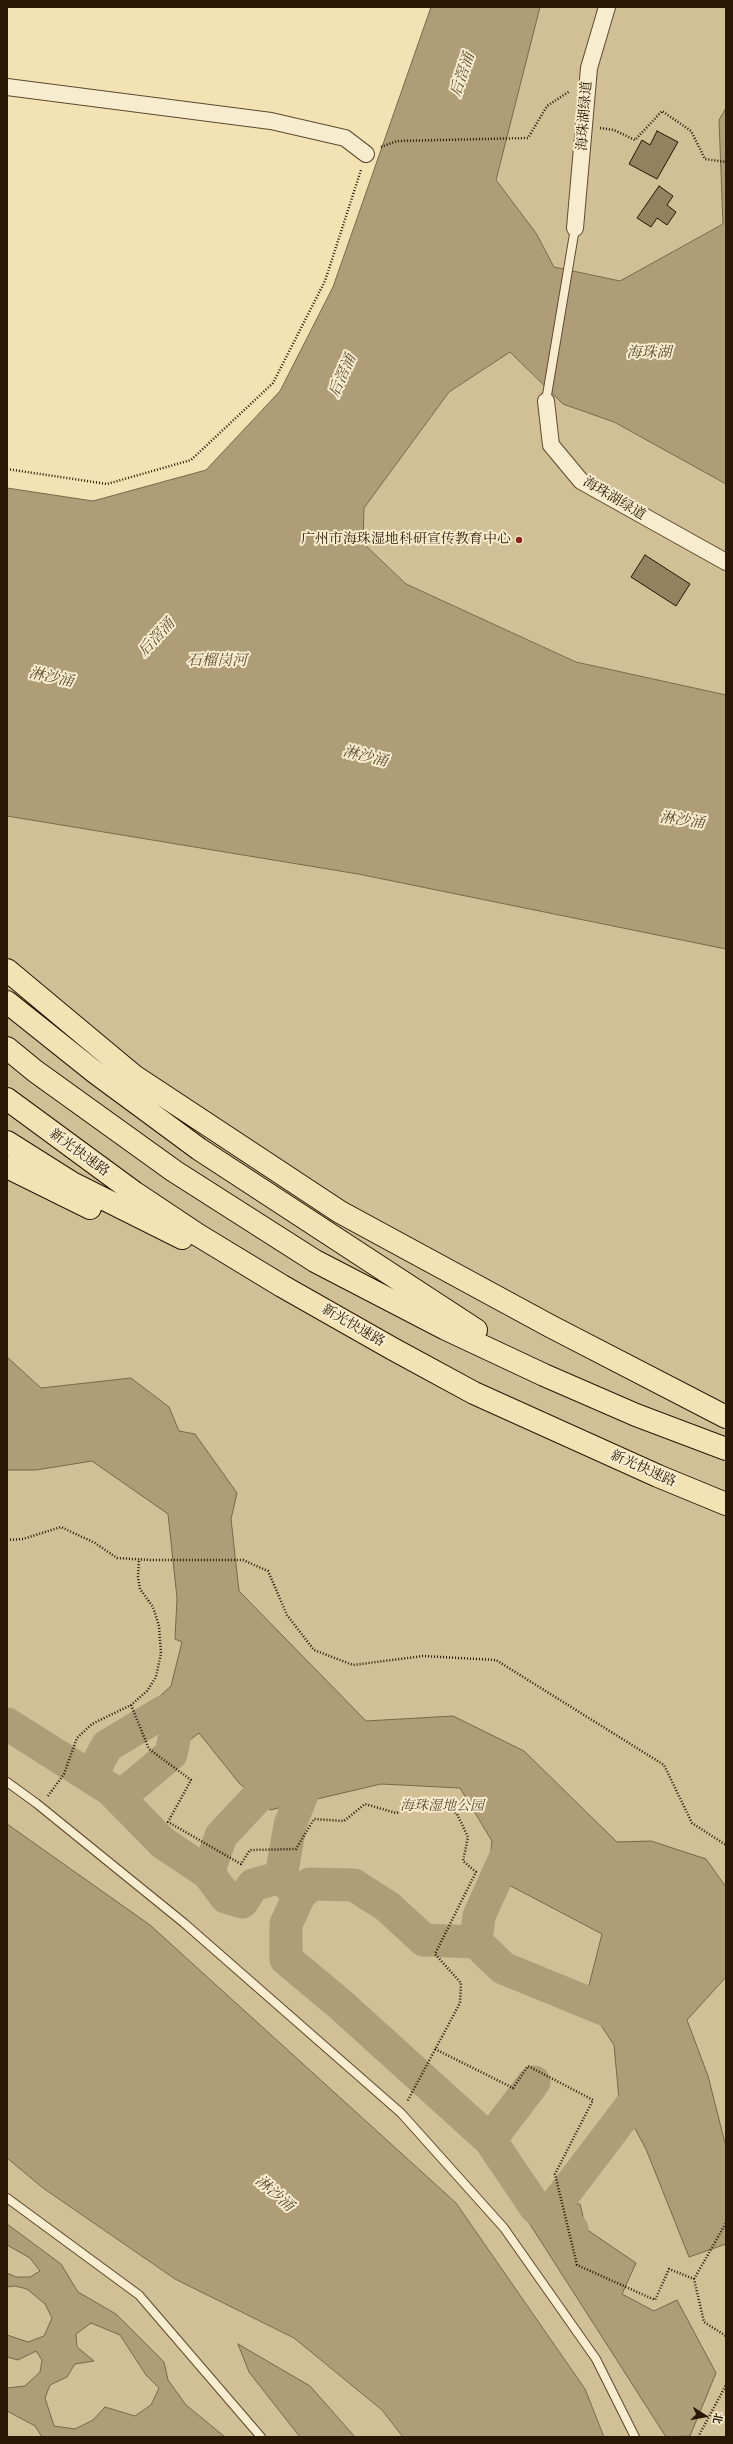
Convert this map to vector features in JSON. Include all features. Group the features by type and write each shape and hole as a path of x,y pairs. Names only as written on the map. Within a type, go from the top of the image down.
{"highway":[{"path":"7,970 134,1076 340,1212 550,1326 726,1417"},
{"path":"7,1002 102,1077 199,1148 544,1375"},
{"path":"7,1048 35,1071 174,1171 315,1261 446,1329 544,1375 636,1415 726,1449"},
{"name":"新光快速路","path":"7,1099 135,1193 282,1286 474,1393 658,1476 726,1504"},
{"path":"7,1142 72,1183 282,1286"},
{"path":"7,1167 77,1203 282,1286"}],"street":[{"name":"海珠湖绿道","path":"575,228 585,126 588,68 607,7"},
{"path":"7,87 271,121 345,138 366,154"},
{"name":"海珠湖绿道","path":"546,401 551,445 581,481 726,562"}],"lane":[{"path":"546,401 575,228"},
{"path":"7,1782 40,1806 184,1923 401,2113 504,2228 596,2359 635,2437"},
{"path":"7,2198 139,2296 261,2437"}],"path":[{"path":"397,140 528,138 547,106 567,92 588,85"},
{"path":"585,126 614,130 635,140 662,112 691,131 705,159 726,162"},
{"path":"7,469 107,484 191,460 273,384 325,281 366,154"},
{"path":"7,1540 23,1539 61,1527 95,1544 117,1558 150,1560 243,1560 268,1571 287,1615 314,1650 353,1665 423,1656 496,1660 664,1765 692,1823 726,1845"},
{"path":"40,1806 64,1774 77,1738 92,1724 131,1705 147,1691 156,1677 161,1653 157,1619 153,1606 140,1589 138,1577 139,1559"},
{"path":"131,1705 135,1719 149,1750 177,1768 191,1780 168,1822 241,1864 250,1850 296,1849 314,1819 344,1821 365,1804 396,1813 439,1801 457,1814 468,1837 464,1861 476,1872 435,1954 461,1983 460,2003 401,2113"},
{"path":"435,2049 513,2088 528,2066 593,2100 555,2174 577,2265 655,2300 669,2269 694,2280"},
{"path":"726,2223 694,2280 704,2322 726,2336"},
{"path":"698,2437 726,2385"}],"green space":[{"path":"540,7 726,7 726,108 719,120 723,224 620,281 554,267 536,233 496,180"},
{"path":"510,352 563,404 614,422 726,484 726,695 577,662 406,584 363,543 364,508 449,392"},
{"name":"海珠湿地公园","path":"7,816 358,874 726,949 726,2437 604,2437 585,2389 456,2203 201,1972 7,1829"},
{"path":"7,2158 43,2188 175,2279 294,2338 382,2410 403,2437 7,2437"}],"water":[{"name":"石榴岗河","path":"431,7 540,7 496,180 536,233 554,267 620,281 723,224 719,120 726,108 726,484 614,422 563,404 510,352 449,392 364,508 363,543 406,584 576,662 726,695 726,949 358,874 7,816 7,488 93,501 206,470 280,391 333,287"},
{"path":"7,1357 41,1388 131,1378 169,1407 179,1431 195,1434 237,1493 231,1519 239,1591 366,1721 453,1716 524,1751 617,1842 651,1841 706,1859 726,1887 726,1977 687,2020 708,2076 726,2147 726,2244 689,2257 646,2149 619,2099 614,2045 585,2001 602,1934 488,1874 492,1841 460,1788 381,1784 270,1810 239,1783 199,1733 179,1748 136,1718 171,1686 182,1642 175,1639 177,1598 168,1514 92,1461 36,1470 7,1470"},
{"name":"淋沙涌","path":"7,1824 150,1925 456,2203 585,2389 604,2437 403,2437 382,2410 294,2338 175,2279 43,2188 7,2158"},
{"path":"517,2204 580,2204 586,2229 636,2263 622,2294 654,2311 677,2300 716,2373 690,2436 666,2437"},
{"path":"7,2224 61,2264 78,2292 116,2314 164,2362 168,2380 186,2405 225,2437 42,2437 35,2426 7,2411 7,2388 25,2386 40,2372 42,2360 36,2351 18,2360 7,2357 7,2335 28,2342 44,2336 52,2318 45,2304 27,2289 15,2286 7,2287 7,2273 16,2277 30,2277 40,2271 30,2258 7,2245","holes":["91,2323 120,2335 146,2375 159,2388 151,2405 135,2416 105,2407 93,2420 75,2429 54,2426 45,2398 50,2385 67,2377 75,2364 94,2361 77,2347 76,2334"]},
{"path":"238,2344 310,2386 355,2437 300,2437 249,2372"}],"building":[{"path":"657,131 678,142 657,179 629,164 642,140 650,145"},
{"path":"659,186 673,196 667,205 676,212 667,225 657,218 651,227 637,218"},
{"path":"645,555 690,584 676,606 631,577"}],"waterway":[{"path":"119,1798 171,1754 182,1703"},
{"path":"91,1776 107,1746 165,1711"},
{"path":"7,1724 110,1789 163,1843 208,1873 226,1897 242,1902 253,1885 281,1877 299,1896 286,1924 286,1959 341,2005 490,2140 536,2208 572,2229"},
{"path":"208,1873 221,1836 276,1777"},
{"path":"281,1877 290,1825 308,1779"},
{"path":"476,1942 479,1916 506,1856"},
{"path":"299,1896 310,1884 354,1885 388,1907 424,1940 476,1942 503,1968 613,2013"},
{"path":"490,2140 534,2082"},
{"path":"548,2215 640,2094"}],"place":[{"name":"广州市海珠湿地科研宣传教育中心","path":"519,540"}],"water label":[{"name":"后滘涌","path":"463,75"},
{"name":"海珠湖","path":"649,353"},
{"name":"后滘涌","path":"343,376"},
{"name":"后滘涌","path":"157,638"}]}
